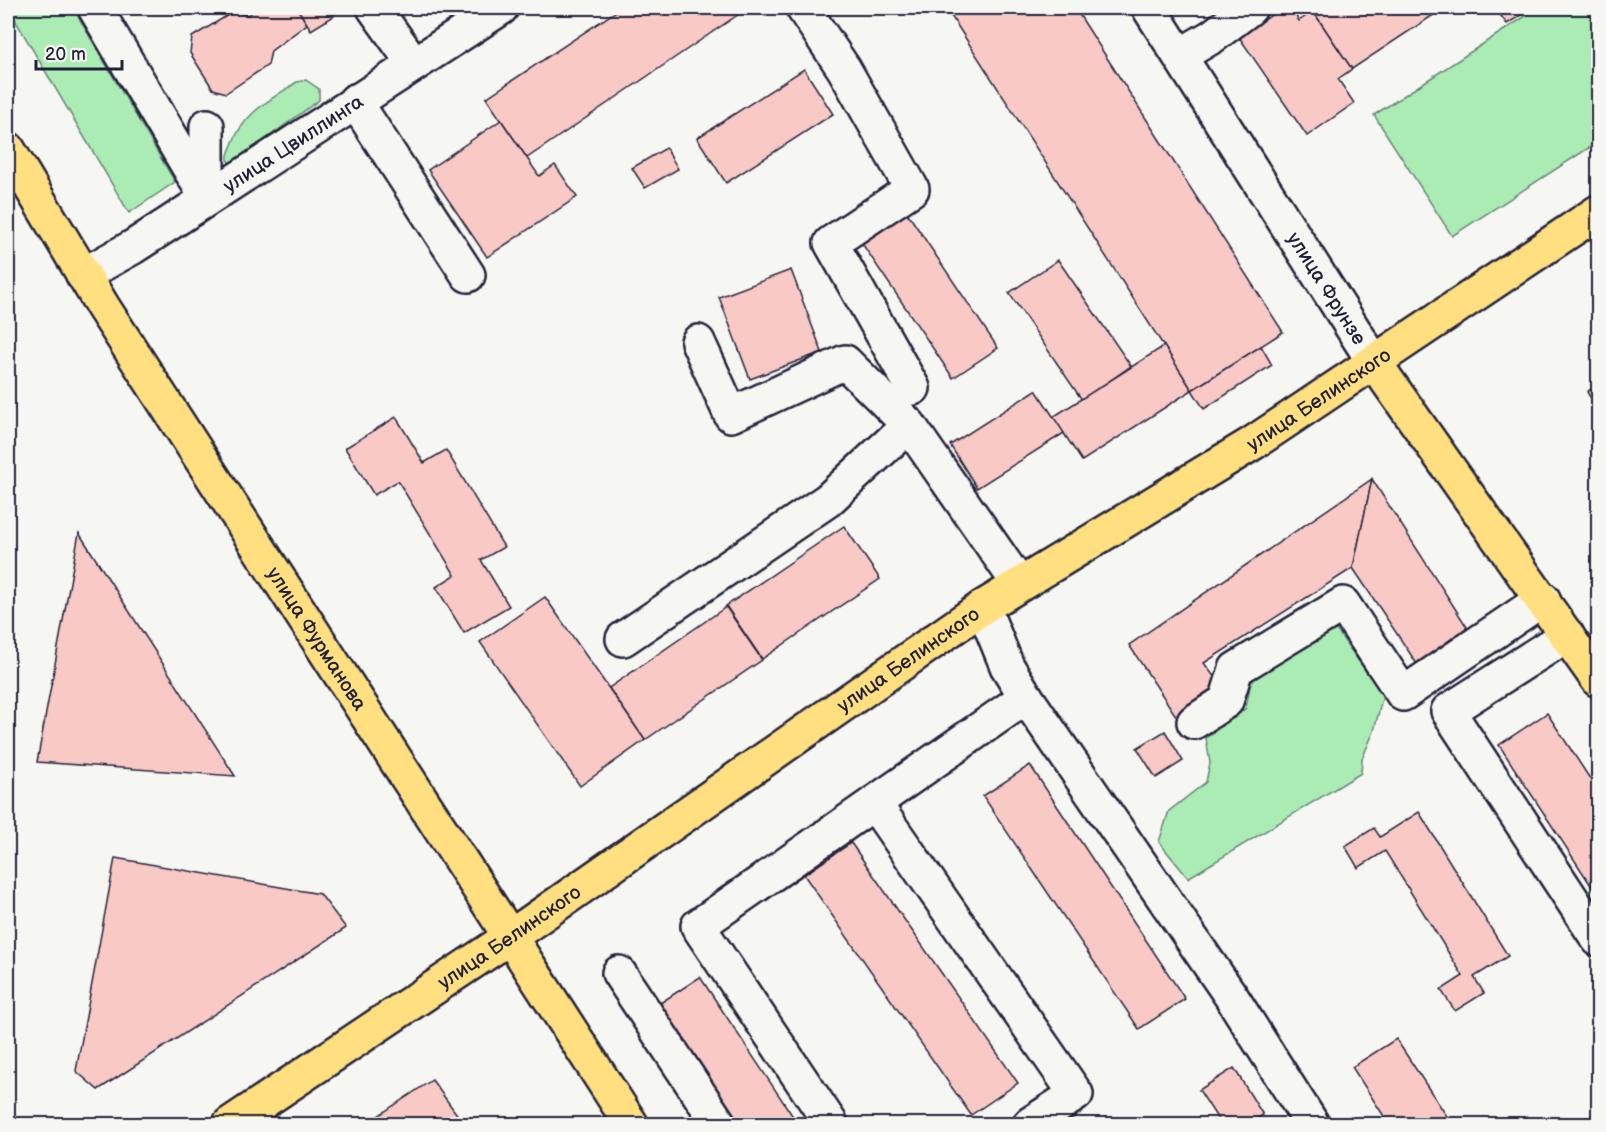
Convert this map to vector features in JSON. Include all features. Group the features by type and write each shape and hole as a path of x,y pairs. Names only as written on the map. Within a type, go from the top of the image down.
{"main road":[{"name":"улица Фурманова","path":"8,148 83,275 631,1125"},
{"name":"улица Белинского","path":"230,1125 510,937 983,607 1254,443 1599,212"},
{"name":"улица Фрунзе","path":"1374,362 1410,417 1587,654"}],"street":[{"path":"95,8 207,198"},
{"path":"374,8 414,64"},
{"path":"803,8 844,69 912,189 831,243 914,388"},
{"name":"улица Фрунзе","path":"1149,8 1374,362"},
{"path":"1181,55 1213,36 1250,8"},
{"name":"улица Цвиллинга","path":"83,275 133,247 414,64 483,12"},
{"path":"356,101 468,275"},
{"path":"207,126 207,198"},
{"path":"698,342 732,414 845,362 909,425 1019,584"},
{"path":"623,639 828,500 909,425"},
{"path":"1194,722 1226,701 1236,669 1343,604 1403,694 1544,599"},
{"path":"983,607 1007,666 1026,697 1231,996 1312,1125"},
{"path":"1587,654 1448,711 1599,939"},
{"path":"831,1125 698,926 1026,697"},
{"path":"874,803 1076,1094 1030,1125"},
{"path":"619,973 719,1125"}],"green space":[{"path":"8,8 73,8 175,182 129,213"},
{"path":"1538,8 1598,8 1598,142 1452,236 1374,115"},
{"path":"306,80 319,89 319,100 230,165 228,154 242,125 276,95 297,82"},
{"path":"1335,628 1383,695 1374,731 1362,759 1361,773 1188,878 1159,842 1169,811 1206,782 1210,763 1206,738 1246,708 1251,680"}],"building":[{"path":"258,8 297,8 307,24 271,51 268,65 226,93 213,89 190,53 192,37 233,12 248,15"},
{"path":"297,8 329,8 334,16 311,30"},
{"path":"621,8 743,8 745,10 527,158 486,98"},
{"path":"946,8 1075,8 1283,332 1192,390"},
{"path":"1282,8 1291,8 1299,21 1313,11 1352,69 1338,79 1354,103 1307,136 1239,37"},
{"path":"1319,8 1444,8 1352,69 1313,11"},
{"path":"1495,8 1532,8 1507,24"},
{"path":"804,69 833,114 726,183 697,138"},
{"path":"501,120 539,176 555,165 577,197 487,257 428,170"},
{"path":"666,148 678,169 645,188 632,168"},
{"path":"906,211 998,348 953,378 861,242"},
{"path":"1058,260 1131,366 1082,400 1009,293"},
{"path":"791,270 822,352 750,379 719,297"},
{"path":"1164,346 1192,390 1082,461 1053,417"},
{"path":"1261,346 1272,365 1204,409 1192,390"},
{"path":"1598,384 1598,410 1587,392"},
{"path":"1036,390 1064,433 977,488 950,445"},
{"path":"396,417 424,463 446,450 504,547 481,560 509,606 464,633 436,587 455,575 398,481 374,495 345,448"},
{"path":"1372,479 1353,568 1204,663 1221,686 1176,716 1129,645"},
{"path":"1372,479 1467,627 1417,664 1353,568"},
{"path":"844,526 880,579 762,659 726,606"},
{"path":"79,533 235,776 37,762"},
{"path":"545,597 645,740 580,786 480,642"},
{"path":"726,607 762,660 645,740 609,688"},
{"path":"1547,713 1598,791 1598,896 1499,745"},
{"path":"1165,731 1183,761 1156,778 1137,748"},
{"path":"1030,765 1185,999 1139,1029 983,796"},
{"path":"1419,812 1508,956 1474,977 1484,993 1455,1011 1441,990 1463,976 1385,851 1358,868 1345,846 1374,828 1380,837"},
{"path":"851,843 1018,1083 971,1115 804,875"},
{"path":"115,858 320,894 346,928 98,1090 76,1071"},
{"path":"700,977 798,1124 732,1124 654,1007"},
{"path":"1396,1039 1452,1124 1389,1124 1352,1067"},
{"path":"1234,1068 1263,1115 1248,1124 1221,1124 1199,1090"},
{"path":"432,1080 464,1124 366,1124"}]}
